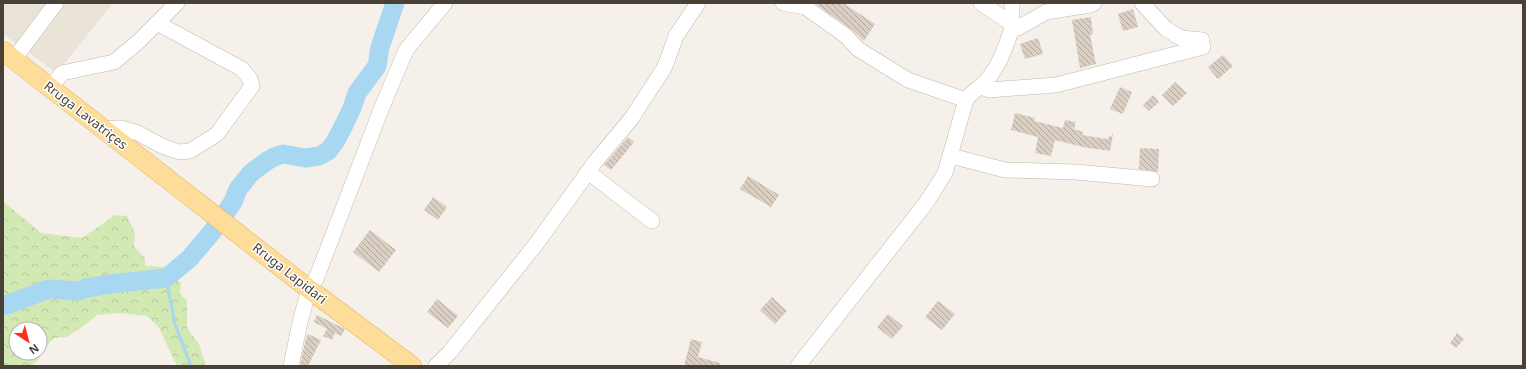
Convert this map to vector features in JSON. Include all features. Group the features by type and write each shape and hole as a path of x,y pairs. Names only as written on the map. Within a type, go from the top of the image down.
{"main road":[{"name":"Rruga Lavatriçes","path":"8,55 168,179"},
{"name":"Rruga Lapidari","path":"168,179 309,289 412,366"}],"street":[{"path":"8,55 56,3"},
{"path":"50,88 62,72 114,62 138,42 177,3"},
{"path":"291,366 300,322 309,289 316,279 382,107 406,50 445,3"},
{"path":"436,366 450,352 537,243 594,162 631,119 663,70 676,36 698,3"},
{"path":"783,3 805,7 846,36 858,49 908,80 966,100"},
{"path":"980,3 1018,28 1046,12 1090,5 1094,3"},
{"path":"798,366 926,203 945,173 966,100 981,87 993,71 1004,52 1012,25 1012,3"},
{"path":"981,87 989,90 1056,85 1203,43 1181,38 1166,29 1142,3"},
{"path":"104,129 121,128 138,133 162,146 179,152 190,151 217,134 252,86 250,79 242,69 157,23"},
{"path":"950,156 1005,170 1076,172 1152,179"},
{"path":"588,172 652,221"}],"shaded area":[{"path":"3,3 113,3 57,73 3,34"}],"green space":[{"path":"3,201 41,233 82,238 115,215 127,216 135,233 134,246 145,258 145,266 163,267 181,283 180,293 187,301 187,328 199,344 206,366 177,366 158,326 147,316 119,313 97,315 78,330 66,337 54,338 48,345 48,321 8,321 8,361 37,361 31,366 3,366"}],"building":[{"path":"818,3 843,3 875,24 864,41 851,29 817,5"},
{"path":"1133,9 1138,27 1123,31 1118,14"},
{"path":"1091,17 1093,34 1090,35 1096,64 1080,68 1072,20"},
{"path":"1038,38 1043,54 1025,59 1020,44"},
{"path":"1223,55 1233,66 1218,79 1208,67"},
{"path":"1175,82 1187,93 1173,106 1162,95"},
{"path":"1120,87 1132,92 1123,114 1110,109"},
{"path":"1153,95 1159,102 1149,111 1143,105"},
{"path":"1015,113 1035,118 1034,121 1063,128 1065,120 1076,122 1074,129 1083,132 1082,135 1107,139 1113,134 1110,151 1083,147 1055,140 1051,156 1035,153 1038,137 1011,130"},
{"path":"628,137 634,142 611,170 604,165"},
{"path":"1140,148 1159,149 1158,172 1139,169"},
{"path":"748,176 779,195 771,207 740,189"},
{"path":"433,197 447,207 438,220 424,210"},
{"path":"370,230 396,250 379,272 353,252"},
{"path":"772,297 787,311 775,324 760,310"},
{"path":"437,299 458,316 448,328 427,312"},
{"path":"938,301 955,314 942,330 925,317"},
{"path":"888,314 903,326 892,339 877,327"},
{"path":"317,315 345,329 341,336 335,333 332,340 323,336 327,329 314,322"},
{"path":"1457,333 1464,339 1456,348 1450,343"},
{"path":"308,334 321,340 308,366 300,366 305,342"},
{"path":"691,339 702,342 698,357 720,363 720,366 684,366"}],"waterway":[{"path":"3,306 49,289 79,291 86,288 111,284 166,278 189,259 212,232 233,202 238,189 251,173 267,161 283,154 305,158 319,156 328,151 343,127 357,93 377,66 380,47 395,3"},
{"path":"166,278 175,324 191,366"}]}
